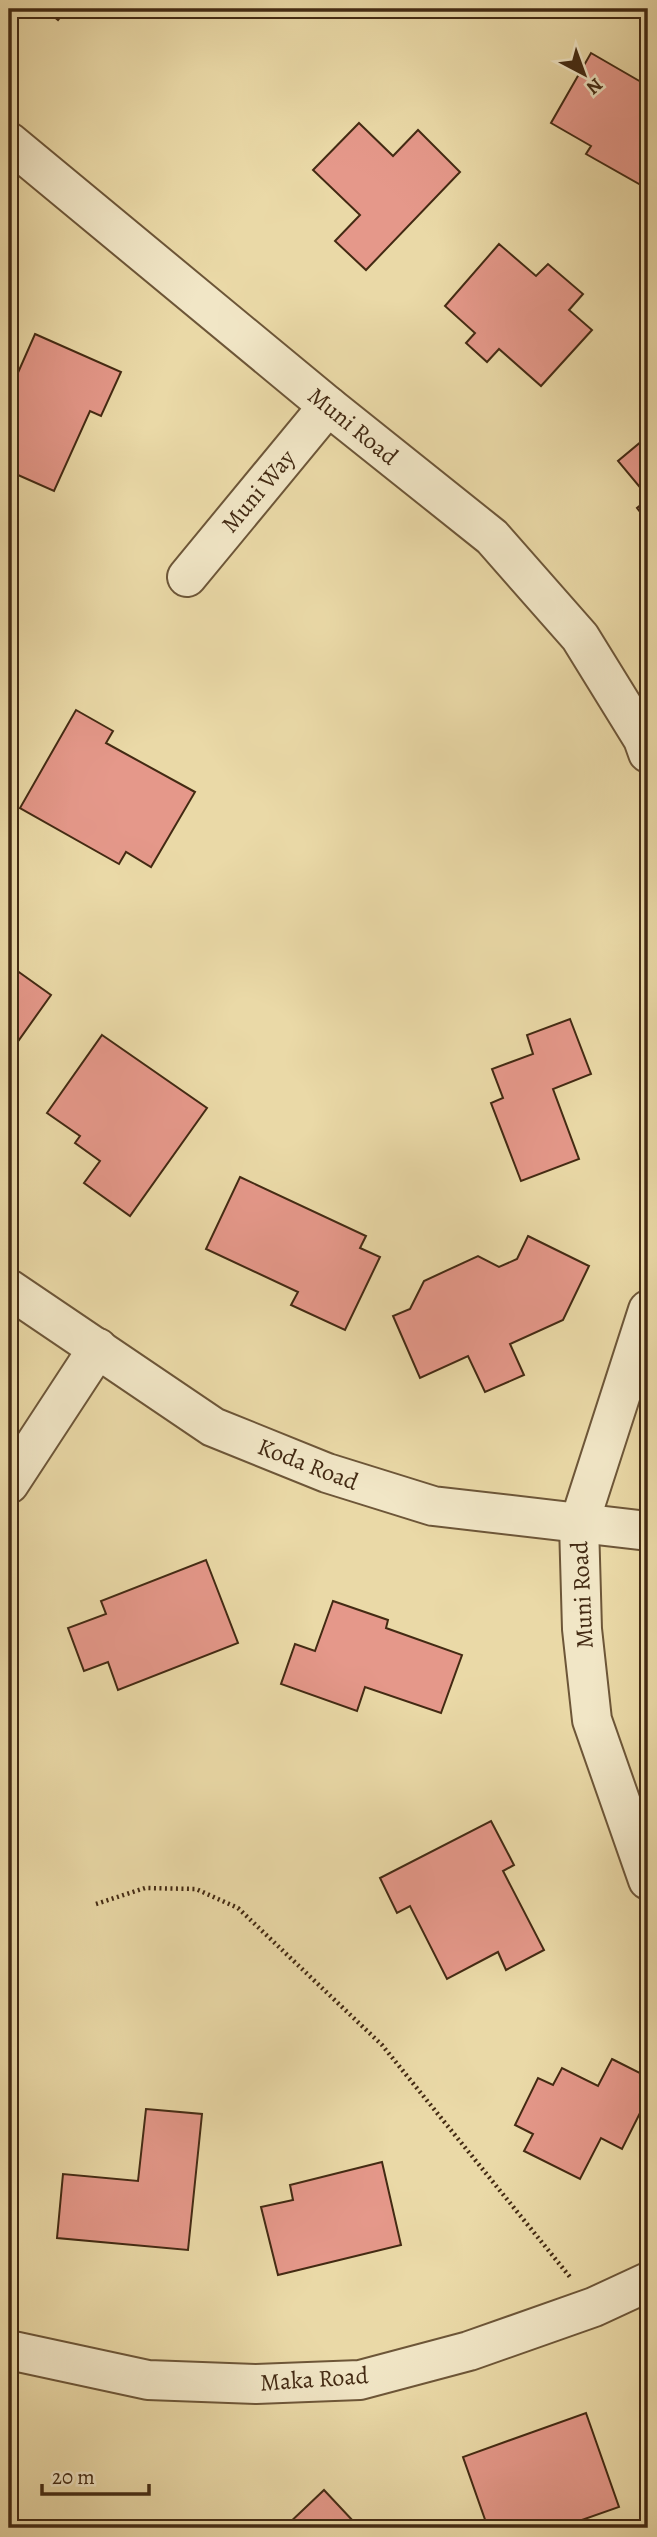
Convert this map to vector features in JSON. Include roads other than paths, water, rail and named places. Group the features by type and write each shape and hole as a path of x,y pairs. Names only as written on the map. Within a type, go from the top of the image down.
{"street":[{"name":"Muni Road","path":"9,142 328,406 492,537 580,637 643,739 648,753"},
{"name":"Muni Way","path":"187,577 328,406"},
{"name":"Koda Road","path":"9,1289 214,1427 327,1473 433,1506 648,1531"},
{"name":"Muni Road","path":"648,1310 579,1524 582,1629 592,1720 648,1880"},
{"path":"9,1484 98,1348"},
{"name":"Maka Road","path":"9,2350 148,2380 256,2384 360,2380 469,2351 594,2307 648,2282"}]}
